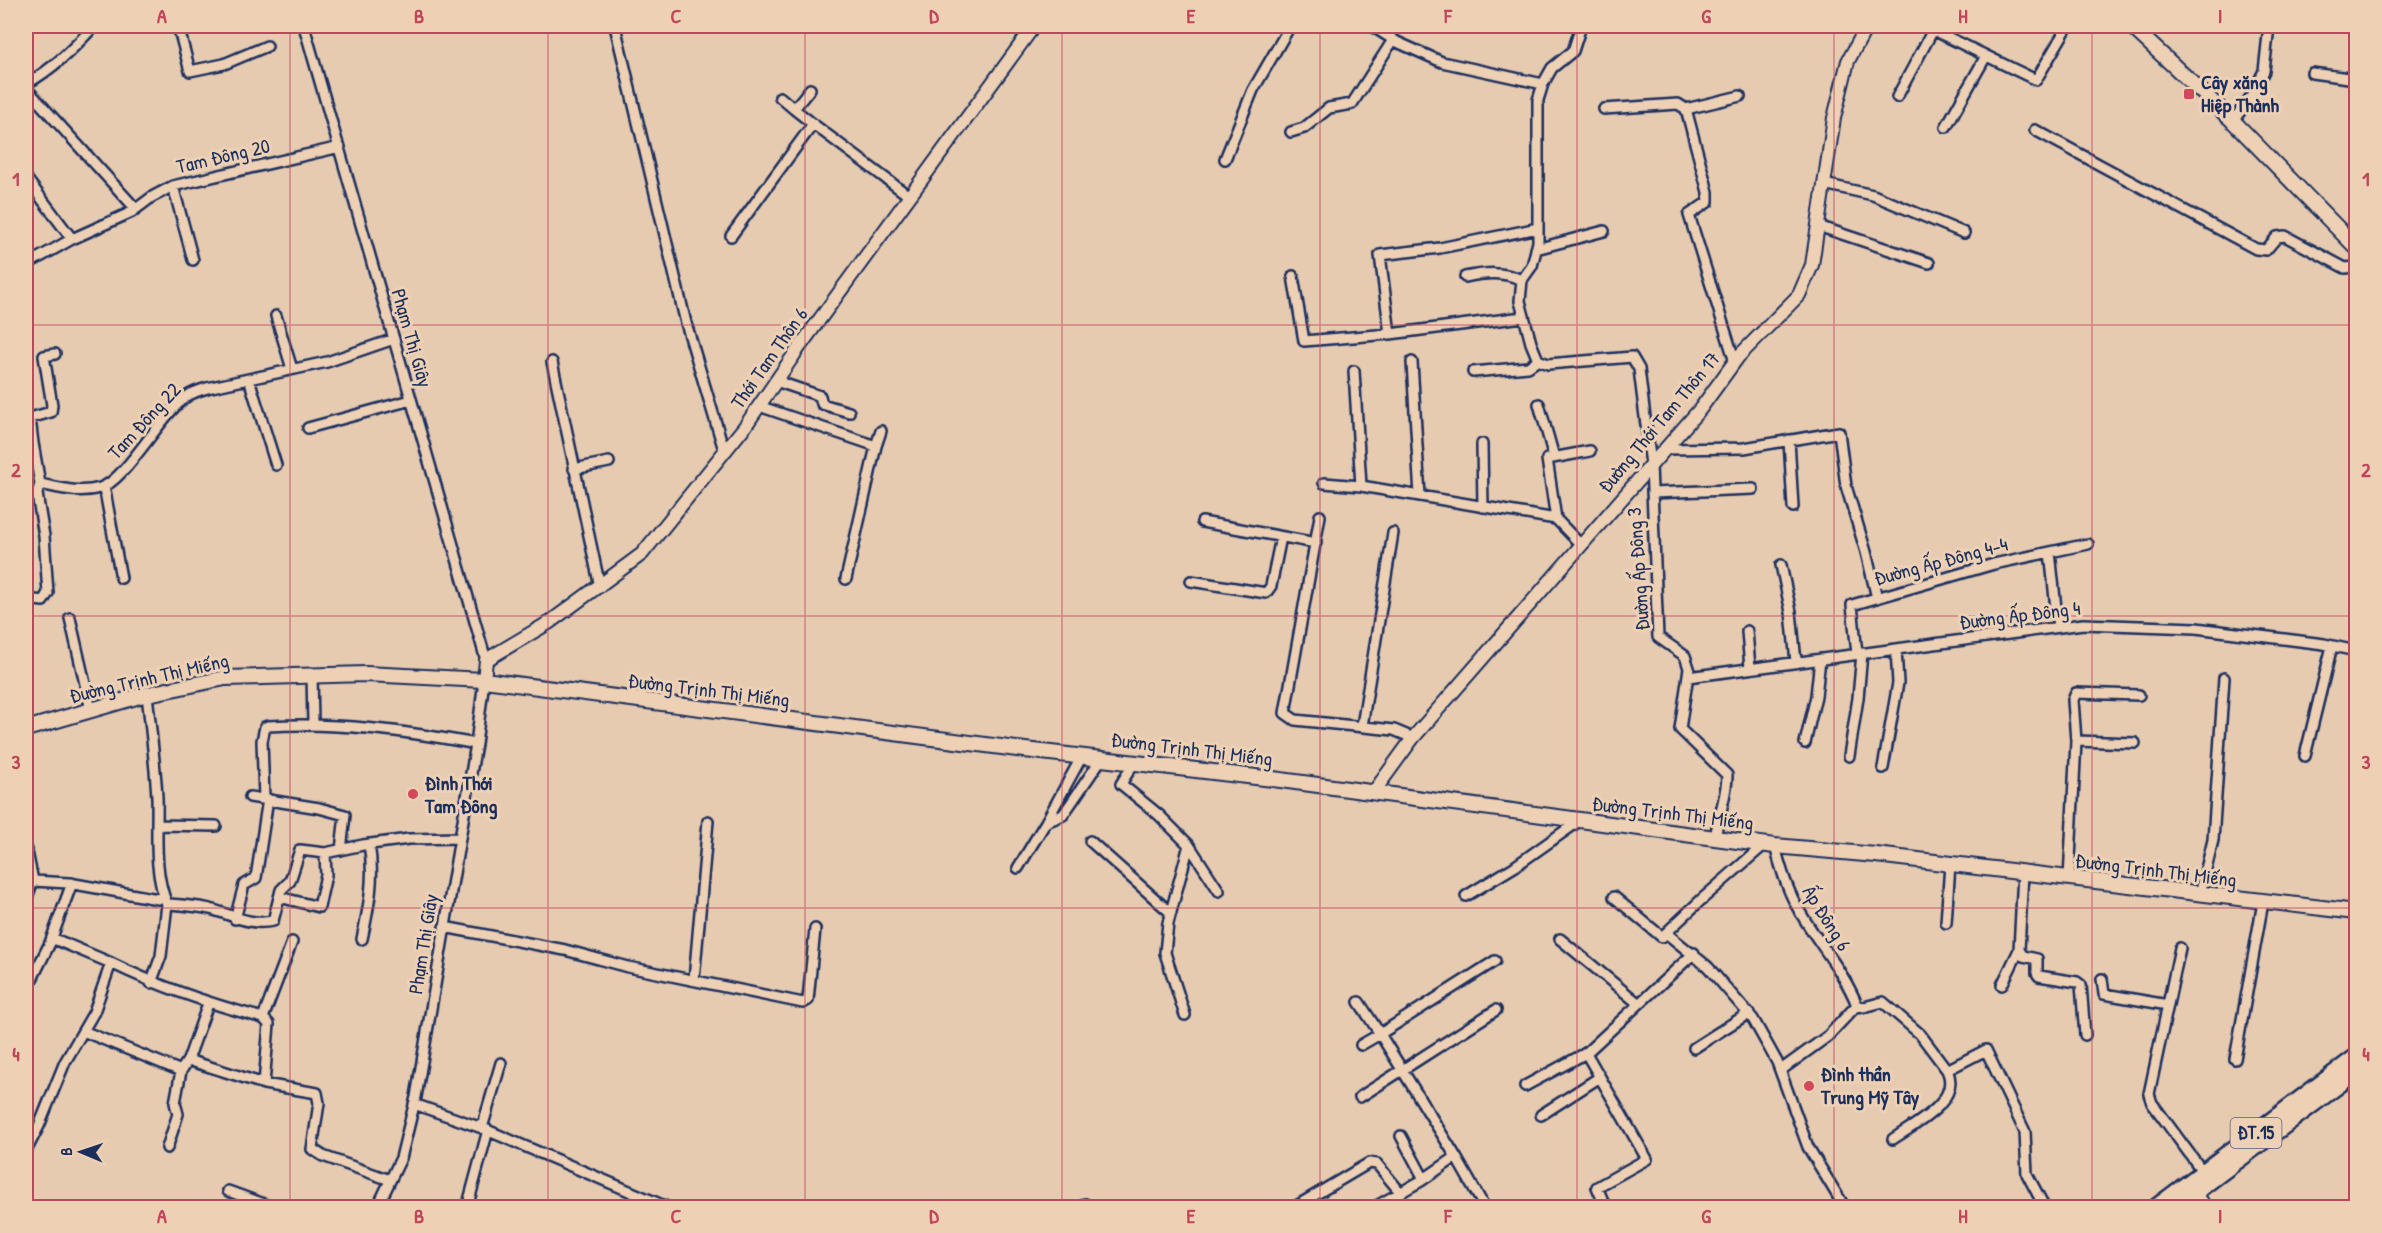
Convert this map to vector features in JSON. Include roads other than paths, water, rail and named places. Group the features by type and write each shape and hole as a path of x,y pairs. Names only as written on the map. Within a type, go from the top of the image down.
{"main road":[{"path":"2132,26 2232,121 2356,247"},
{"name":"Đường Trịnh Thị Miếng","path":"26,729 147,695 225,678 428,675 1135,761 1770,846 1950,864 2356,912"},
{"name":"ĐT.15","path":"2155,1208 2356,1058"},
{"name":"ĐT.15","path":"2174,1208 2356,1072"}],"street":[{"path":"94,26 59,62 26,86 136,209"},
{"path":"178,26 190,71 224,64 267,46"},
{"name":"Phạm Thị Giây","path":"304,26 486,660"},
{"path":"615,26 686,323 724,450"},
{"name":"Thới Tam Thôn 6","path":"486,660 550,622 642,554 759,406 1034,26"},
{"path":"1225,159 1253,90 1290,26"},
{"path":"1372,26 1393,40 1442,62 1543,84"},
{"path":"1473,372 1528,367 1538,360 1520,301 1522,280 1532,266 1538,228 1538,100 1543,84 1552,68 1573,51 1581,26"},
{"name":"Đường Thới Tam Thôn 17","path":"1373,793 1413,738 1701,408 1735,362 1799,295 1812,265 1834,118 1848,61 1867,26"},
{"path":"1897,97 1933,30 2036,80 2068,26"},
{"path":"2232,121 2250,98 2264,71 2270,26"},
{"path":"1291,132 1309,124 1329,108 1352,104 1393,40"},
{"path":"1946,127 1986,56"},
{"path":"2312,73 2356,79"},
{"path":"794,109 810,89"},
{"path":"1686,109 1740,96"},
{"path":"780,98 909,196"},
{"path":"1604,110 1678,104 1686,109 1708,192 1708,202 1689,214 1735,362"},
{"path":"731,236 813,124"},
{"path":"2035,130 2256,249 2266,250 2277,237 2285,236 2345,268 2356,267"},
{"name":"Tam Đông 20","path":"26,265 72,239 136,209 173,186 339,147"},
{"path":"26,177 72,239"},
{"path":"1824,184 1873,195 1964,233"},
{"path":"173,186 193,260"},
{"path":"1818,226 1929,263"},
{"path":"1390,334 1380,255 1440,248 1538,228"},
{"path":"1536,249 1604,231"},
{"path":"1465,277 1494,272 1509,274 1522,280"},
{"path":"1293,276 1304,341 1390,334 1523,317"},
{"path":"276,316 292,369"},
{"name":"Tam Đông 22","path":"40,484 75,491 104,486 112,482 149,437 189,395 207,388 327,362 394,339"},
{"path":"26,599 43,601 48,593 44,536 37,494 40,484 29,444 28,417 51,412 52,405 44,356 55,354"},
{"name":"Đường Ấp Đông 3","path":"1538,360 1548,364 1632,357 1640,369 1651,465 1658,637 1685,656 1689,669 1680,729 1726,775 1727,785 1717,819 1715,838"},
{"path":"552,362 600,586"},
{"path":"1412,362 1420,496"},
{"path":"1354,371 1361,486"},
{"path":"249,379 276,465"},
{"path":"776,381 820,396 822,404 849,412"},
{"path":"308,428 411,400"},
{"path":"1539,404 1554,457"},
{"path":"759,406 876,446"},
{"path":"846,579 881,431"},
{"path":"1665,449 1744,448 1839,432 1846,486 1877,598"},
{"path":"1789,440 1793,507"},
{"path":"1482,444 1483,507"},
{"path":"1581,545 1556,519 1547,459 1590,451"},
{"path":"574,469 609,462"},
{"path":"1324,483 1361,486 1556,519"},
{"path":"104,486 122,578"},
{"path":"1652,494 1753,489"},
{"path":"1320,516 1285,713 1295,720 1394,730 1413,738"},
{"path":"1202,522 1316,543"},
{"path":"1362,726 1393,533"},
{"path":"1191,581 1266,593 1271,585 1281,537"},
{"name":"Đường Ấp Đông 4-4","path":"1859,654 1852,605 1994,564 2088,544"},
{"path":"2050,552 2058,627"},
{"path":"1781,565 1791,612 1796,662"},
{"path":"70,618 91,710"},
{"name":"Đường Ấp Đông 4","path":"1688,677 2083,624 2196,628 2356,651"},
{"path":"1747,631 1750,668"},
{"path":"2305,756 2332,646"},
{"path":"1883,768 1898,683 1896,649"},
{"path":"1849,756 1858,698 1859,654"},
{"path":"1805,743 1816,696 1820,659"},
{"path":"484,680 486,660"},
{"path":"312,675 313,723"},
{"path":"2200,894 2213,840 2224,678"},
{"name":"Phạm Thị Giây","path":"377,1208 401,1158 414,1104 476,744 484,680"},
{"path":"2069,879 2076,741 2073,700 2076,693 2139,694"},
{"path":"147,695 155,764 159,862 166,900 161,956 151,983"},
{"path":"235,919 244,885 256,878 266,799 262,741 265,727 313,723 417,733 476,744"},
{"path":"2076,741 2135,743"},
{"path":"1018,868 1082,756"},
{"path":"1046,822 1063,815 1102,758"},
{"path":"1135,761 1121,784 1159,815 1189,845 1219,891"},
{"path":"250,797 345,815 341,850"},
{"path":"693,980 708,821"},
{"path":"1466,896 1514,867 1579,821"},
{"path":"158,825 216,826"},
{"path":"33,881 72,883 166,900 209,909 235,919 260,924 273,921 281,890 290,881 300,850 325,853 409,839 459,838"},
{"path":"1090,841 1171,913"},
{"path":"362,939 372,894 372,862 369,844"},
{"path":"1185,1015 1165,952 1171,913 1189,845"},
{"path":"1614,897 1662,937 1701,900 1770,846"},
{"name":"Ấp Đông 6","path":"1770,846 1795,904 1847,981 1857,1005"},
{"path":"26,847 33,881 26,900"},
{"path":"279,897 319,907 326,875 325,853"},
{"path":"1946,923 1950,864"},
{"path":"2002,985 2019,950 2023,873"},
{"path":"26,991 52,938 72,883"},
{"path":"2235,1059 2263,902"},
{"path":"444,927 565,950 628,967 806,1003 815,929"},
{"path":"1666,933 1694,953 1749,1013 1781,1071 1808,1147 1845,1208"},
{"path":"52,938 151,983 208,1004 263,1018 269,1024 264,1084"},
{"path":"1560,939 1639,1004"},
{"path":"263,1018 292,942"},
{"path":"2180,948 2149,1094 2152,1103 2202,1172"},
{"path":"2019,950 2023,956 2037,959 2039,976 2077,981 2081,985 2085,1035"},
{"path":"1525,1086 1586,1053 1694,953"},
{"path":"1361,1045 1495,961"},
{"path":"26,1151 39,1126 65,1062 94,1012 111,963"},
{"path":"2102,979 2104,994 2168,1005"},
{"path":"1359,1002 1456,1157 1485,1208"},
{"path":"1781,1071 1828,1036 1857,1005 1864,1007 1883,1002 1920,1034 1952,1080 1950,1088 1935,1111 1893,1139"},
{"path":"167,1148 178,1114 175,1103 182,1071 208,1004"},
{"path":"1360,1097 1496,1010"},
{"path":"1694,1048 1749,1013"},
{"path":"83,1030 182,1071"},
{"path":"1982,1041 2025,1132 2027,1174 2044,1208"},
{"path":"1947,1070 1986,1050"},
{"path":"1586,1053 1647,1159 1597,1187 1606,1208"},
{"path":"188,1060 264,1084 317,1093 318,1119 312,1149 323,1156 390,1180"},
{"path":"468,1208 501,1063"},
{"path":"1541,1115 1600,1077"},
{"path":"414,1104 485,1129 669,1208"},
{"path":"1401,1136 1424,1179"},
{"path":"1373,1208 1424,1179 1456,1157"},
{"path":"1293,1208 1369,1162 1377,1164 1400,1192"},
{"path":"228,1191 275,1208"},
{"path":"2196,1191 2207,1208"}],"place":[{"name":"Cây xăng Hiệp Thành","path":"2189,94"},
{"name":"Đình Thới Tam Đông","path":"413,794"},
{"name":"Đình thần Trung Mỹ Tây","path":"1809,1086"}]}
